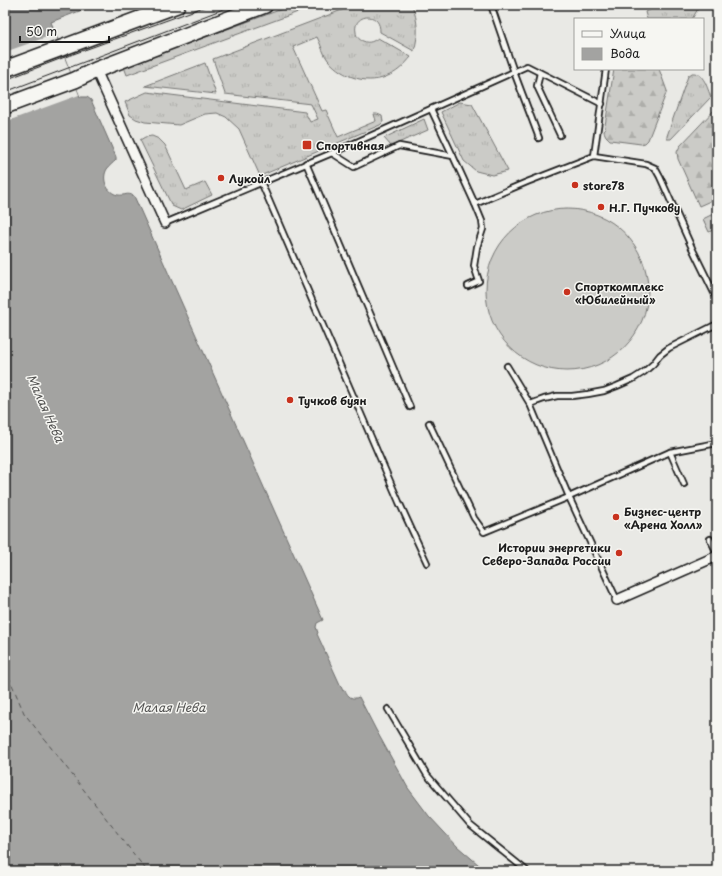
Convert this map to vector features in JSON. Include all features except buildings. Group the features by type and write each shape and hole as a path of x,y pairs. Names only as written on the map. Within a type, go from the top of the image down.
{"main road":[{"path":"5,69 177,5"},
{"path":"5,106 265,5"}],"street":[{"path":"96,70 165,223"},
{"path":"617,600 717,556"}],"lane":[{"path":"491,5 538,138"},
{"path":"165,223 306,164 527,66 602,104"},
{"path":"594,156 606,70"},
{"path":"540,73 537,86 560,135"},
{"path":"431,109 482,221 483,229 477,247 474,266 479,281 468,286"},
{"path":"332,152 354,167 400,146 453,156"},
{"path":"475,204 526,182 594,156 646,164 655,168 660,177 717,299"},
{"path":"306,164 410,407"},
{"path":"261,182 399,502 427,563"},
{"path":"530,404 557,396 572,396 593,393 617,386 644,372 669,348 717,324"},
{"path":"507,366 530,404 569,496 617,600"},
{"path":"429,423 474,518 484,532 670,452 717,443"},
{"path":"670,452 684,484"},
{"path":"710,539 717,553"},
{"path":"388,709 427,775 470,825 527,871"}],"green space":[{"path":"293,5 317,5 127,75 124,67"},
{"path":"355,5 412,5 416,17 417,28 417,39 414,51 380,32 379,25 376,20 372,18 362,18 358,21 356,26 356,32 359,39 369,42 378,38 411,57 396,71 382,78 365,80 349,76 334,66 325,55 317,37 293,47 322,111 326,110 338,137 376,121 374,114 382,116 383,122 380,125 260,176 239,129 226,117 217,113 205,114 179,125 145,122 130,115 125,102 147,92 305,112 310,122 318,119 311,104 225,94 213,59"},
{"path":"662,5 698,5 699,7 693,18 647,18 645,12"},
{"path":"205,63 216,94 145,86"},
{"path":"614,70 659,70 667,91 648,140 641,144 610,140 604,132"},
{"path":"692,73 696,73 702,78 711,97 671,139 667,139 688,76"},
{"path":"460,102 472,104 508,171 492,175 476,171 464,161 441,112"},
{"path":"717,107 717,198 699,206 678,159 677,152 680,146"},
{"path":"424,119 428,130 391,146 384,138"},
{"path":"152,136 159,139 165,145 186,190 205,182 212,195 181,210 172,206 140,140 145,137"},
{"name":"Спорткомплекс «Юбилейный»","path":"559,209 575,209 591,212 605,218 619,227 630,238 639,252 645,266 648,290 647,306 639,328 630,342 619,353 605,362 591,368 575,371 559,371 543,368 529,362 515,353 504,342 495,328 489,314 486,298 486,282 489,266 495,252 504,238 515,227 529,218 543,212"},
{"path":"717,212 717,228 709,232 703,219"}],"water":[{"name":"Малая Нева","path":"5,5 95,5 51,22 80,97 87,97 91,100 116,157 116,160 105,173 106,185 114,194 130,194 134,196 323,620 317,623 317,634 343,691 345,690 352,698 359,697 408,788 429,816 457,846 486,871 7,871 5,868"}],"pier":[{"path":"55,34 79,95 5,122 5,52"}],"ferry route":[{"path":"5,668 24,713 147,871"}],"tram line":[{"path":"5,80 209,5"},
{"path":"5,92 234,5"}],"place":[{"name":"Спортивная","path":"307,145"},
{"name":"Лукойл","path":"221,178"},
{"name":"store78","path":"575,185"},
{"name":"Н.Г. Пучкову","path":"601,207"},
{"name":"Спорткомплекс «Юбилейный»","path":"567,292"},
{"name":"Тучков буян","path":"290,400"},
{"name":"Бизнес-центр «Арена Холл»","path":"616,517"},
{"name":"Истории энергетики Северо-Запада России","path":"619,553"}]}
